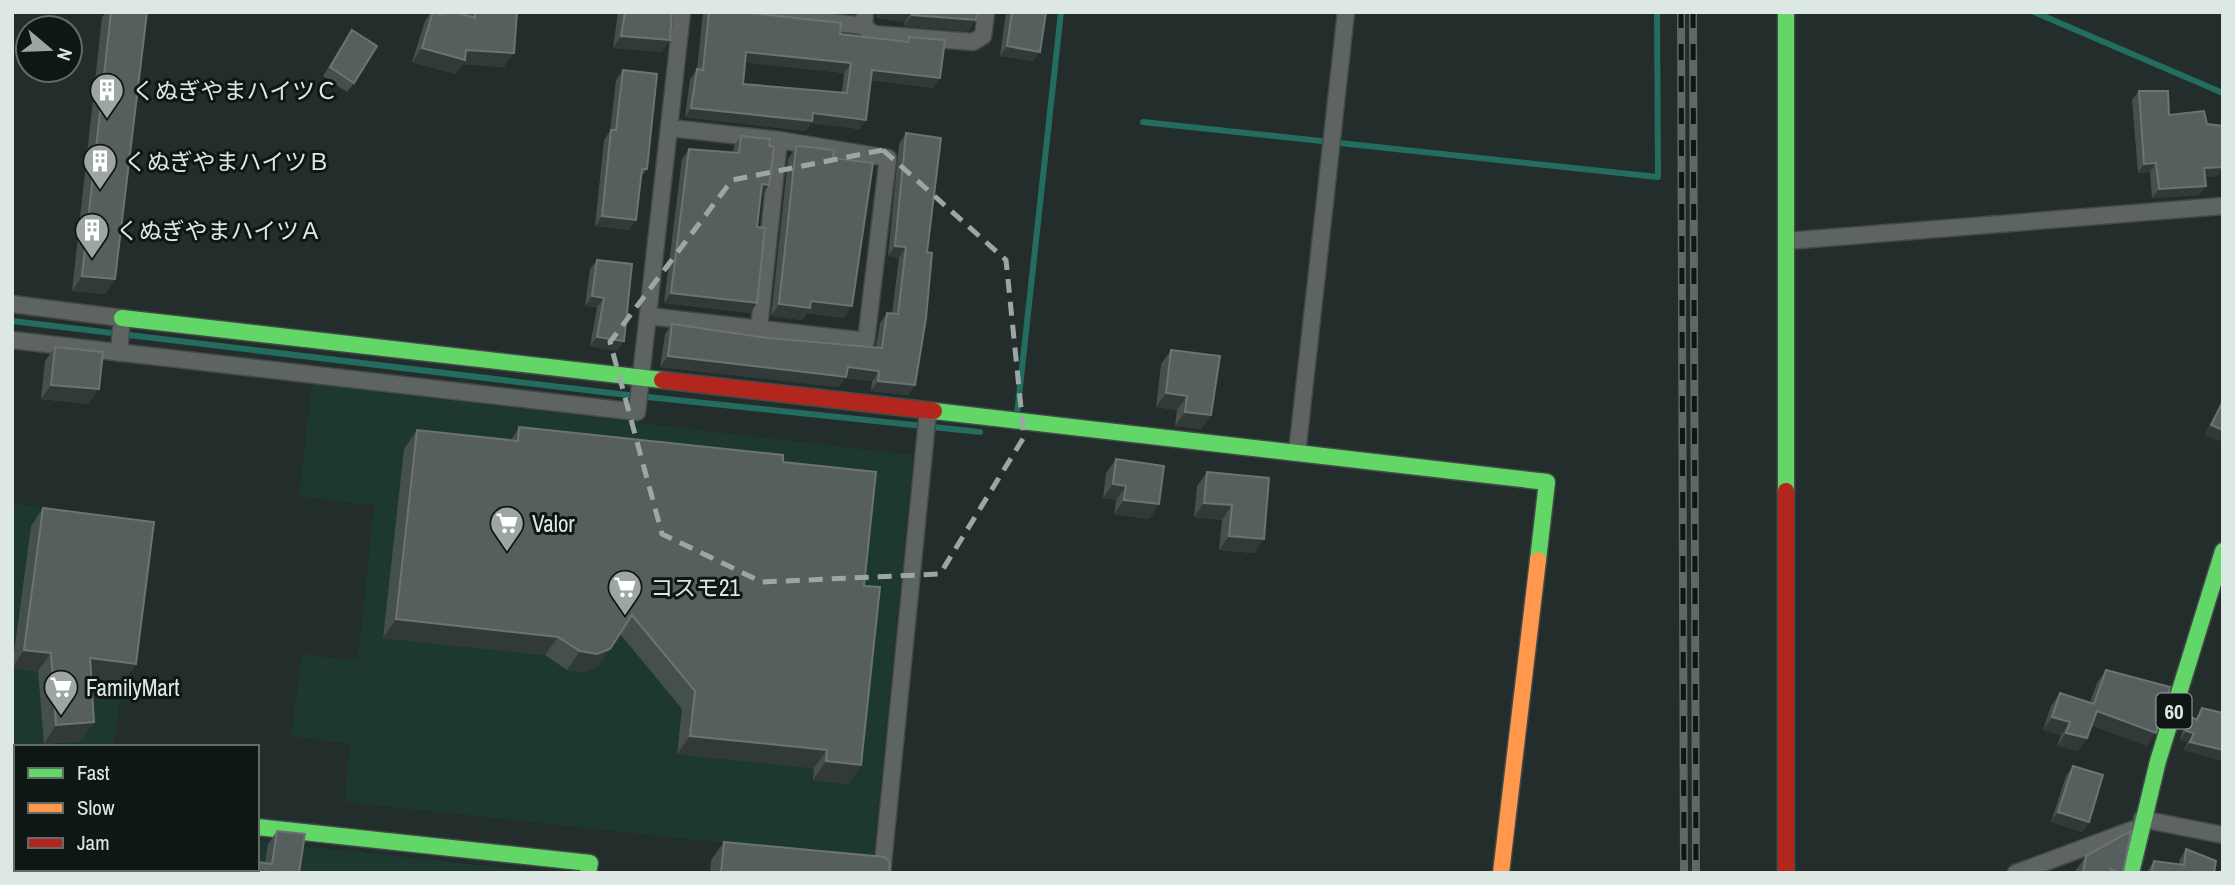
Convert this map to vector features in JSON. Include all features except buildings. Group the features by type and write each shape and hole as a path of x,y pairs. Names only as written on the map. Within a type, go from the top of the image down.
{"street":[{"path":"12,340 637,412 682,12"},
{"path":"746,12 865,19 873,34 973,42 983,36 986,12"},
{"path":"1297,453 1346,12"},
{"path":"1786,12 1786,873"},
{"path":"648,316 866,341 888,158 670,128"},
{"path":"759,328 779,141"},
{"path":"1787,241 2223,206"},
{"path":"12,304 1547,482 1501,873"},
{"path":"119,353 122,318"},
{"path":"883,873 928,411"},
{"name":"60","path":"2131,873 2141,823 2223,551"},
{"path":"2016,873 2141,823 2223,835"},
{"path":"259,827 590,863 588,873"}],"highlighted area":[{"path":"883,150 1006,260 1024,437 940,574 762,582 662,534 610,342 732,180"}],"shaded area":[{"path":"312,384 913,455 873,859 345,802 350,744 291,736 302,654 358,661 374,506 299,496"},
{"path":"12,503 142,526 114,745 14,745 12,773"},
{"path":"14,815 14,871 259,871 259,841 553,873 12,873"}],"waterway":[{"path":"1017,414 1061,12"},
{"path":"1143,122 1658,177 1657,12"},
{"path":"2034,12 2223,93"},
{"path":"12,321 619,394 980,432"}],"railway":[{"path":"1681,12 1684,873"},
{"path":"1693,12 1696,873"}],"traffic: fast":[{"path":"1786,12 1786,491"},
{"path":"122,318 662,380"},
{"path":"934,411 1547,482 1538,560"},
{"path":"2131,873 2158,761 2223,551"},
{"path":"259,827 590,863 588,873"}],"traffic: slow":[{"path":"1501,873 1538,560"}],"traffic: jam":[{"path":"662,380 934,411"},
{"path":"1786,491 1786,873"}],"place":[{"name":"くぬぎやまハイツＣ","path":"107,120"},
{"name":"くぬぎやまハイツＢ","path":"100,191"},
{"name":"くぬぎやまハイツＡ","path":"92,260"},
{"name":"Valor","path":"507,553"},
{"name":"コスモ21","path":"625,617"},
{"name":"FamilyMart","path":"61,717"}]}
